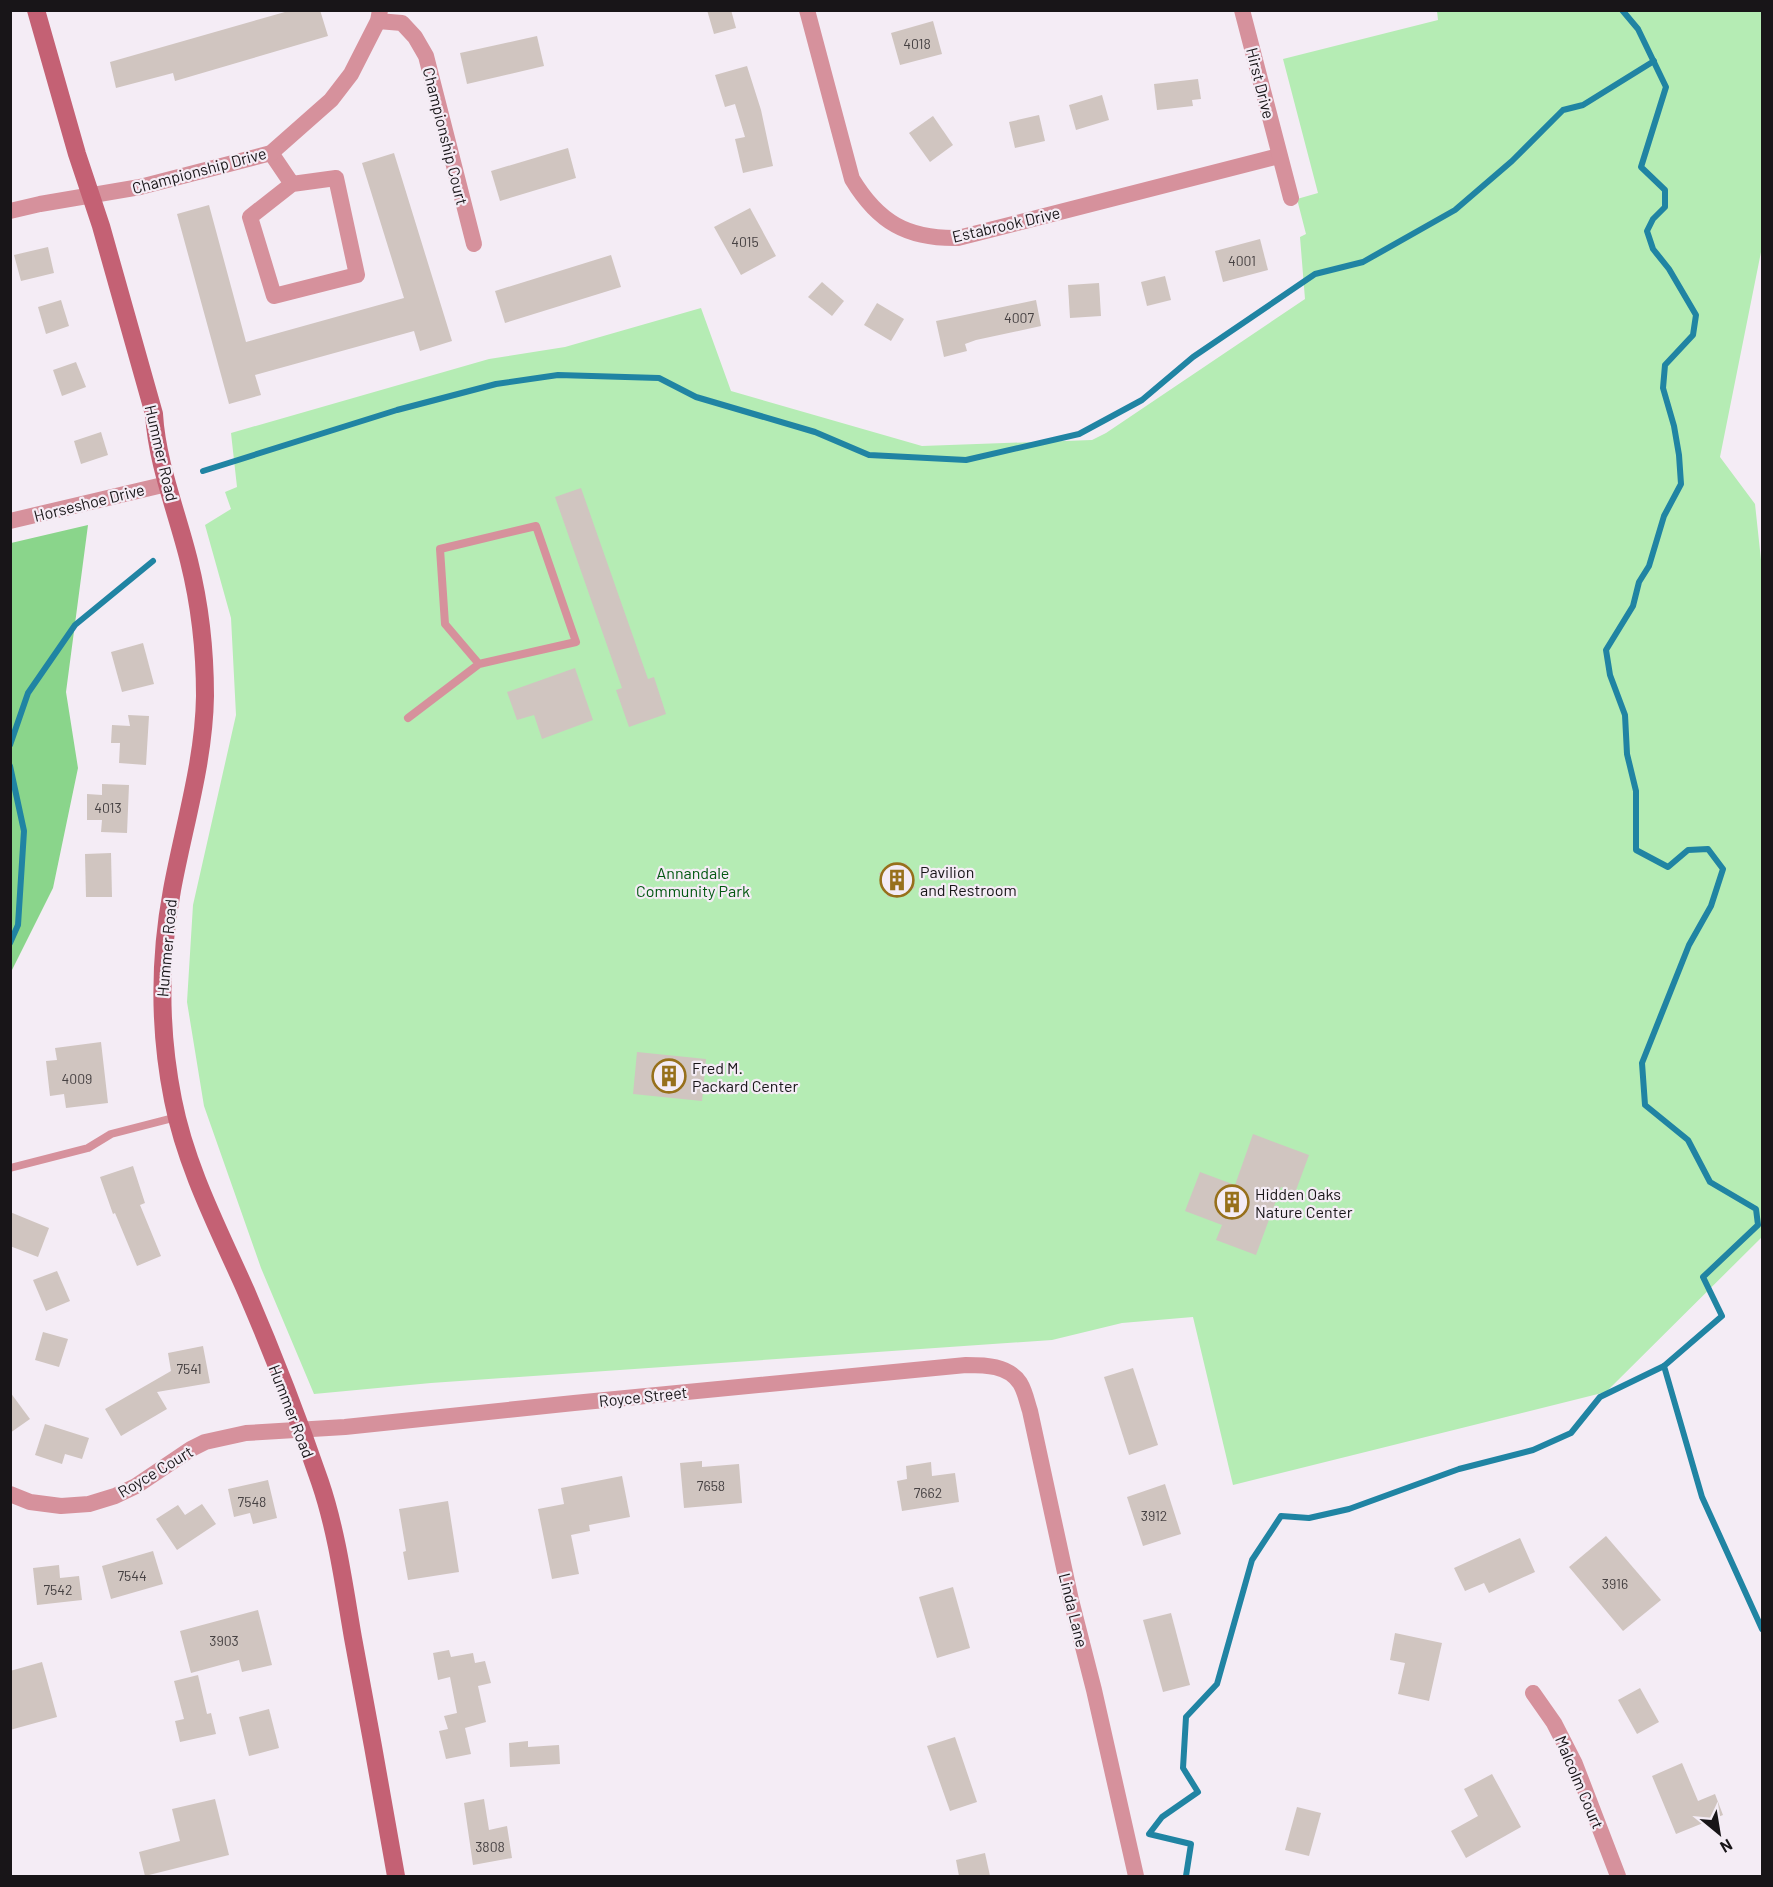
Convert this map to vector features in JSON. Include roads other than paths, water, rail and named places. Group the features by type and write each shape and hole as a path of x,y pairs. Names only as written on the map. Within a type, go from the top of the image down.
{"main road":[{"name":"Hummer Road","path":"36,10 63,108 101,226 154,414 155,440 189,562 204,649 205,699 201,748 193,797 172,891 163,952 161,1005 165,1054 177,1117 187,1153 301,1430 321,1487 336,1546 396,1876"}],"street":[{"name":"Estabrook Drive","path":"807,10 852,179 863,198 878,214 896,226 918,235 938,239 958,238 1280,156"},
{"name":"Hirst Drive","path":"1242,10 1291,198"},
{"name":"Championship Drive","path":"90,195 140,187 271,153 331,100 351,74 379,16"},
{"name":"Championship Court","path":"379,16 402,23 416,37 426,56 474,244"},
{"path":"271,153 292,184"},
{"path":"336,178 357,275 274,296 250,217 292,184 336,178"},
{"path":"10,211 90,195"},
{"name":"Horseshoe Drive","path":"10,521 167,483"},
{"name":"Royce Street","path":"301,1430 986,1364"},
{"name":"Linda Lane","path":"986,1364 1011,1374 1020,1384 1030,1411 1071,1600 1136,1876"},
{"name":"Royce Court","path":"10,1494 30,1502 61,1506 89,1504 115,1496 136,1486 205,1442 246,1433 301,1430"},
{"name":"Malcolm Court","path":"1533,1693 1554,1723 1575,1764 1618,1876"}],"lane":[{"path":"408,718 479,664 576,642 536,526 440,549 445,624 479,664"},
{"path":"10,1168 88,1148 111,1134 177,1117"}],"waterway":[{"path":"1622,10 1638,29 1666,87 1641,167 1665,190 1665,207 1653,219 1647,231 1653,249 1669,269 1696,315 1693,335 1665,365 1663,388 1674,426 1681,484 1664,516 1649,566 1639,582 1633,606 1606,650 1610,675 1625,715 1627,754 1636,791 1636,850 1668,867 1688,850 1708,849 1723,869 1711,906 1689,945 1642,1063 1645,1105 1688,1140 1710,1182 1756,1209 1758,1225 1703,1277 1722,1316 1664,1366 1702,1497 1762,1629"},
{"path":"203,471 397,410 496,384 558,375 659,378 696,397 815,432 869,455 966,460 1079,434 1142,400 1193,357 1315,274 1363,262 1455,210 1512,161 1563,110 1583,105 1654,61"},
{"path":"10,745 28,693 75,625 153,561"},
{"path":"10,766 24,831 18,925 10,943"},
{"path":"1186,1876 1191,1844 1149,1834 1162,1817 1198,1792 1183,1768 1186,1717 1217,1684 1252,1560 1281,1516 1309,1518 1349,1509 1459,1469 1533,1450 1571,1433 1600,1397 1664,1366"}],"place":[{"name":"Pavilion and Restroom","path":"897,880"},
{"name":"Fred M. Packard Center","path":"669,1076"},
{"name":"Hidden Oaks Nature Center","path":"1232,1202"}],"park label":[{"name":"Annandale Community Park","path":"693,881"}]}
